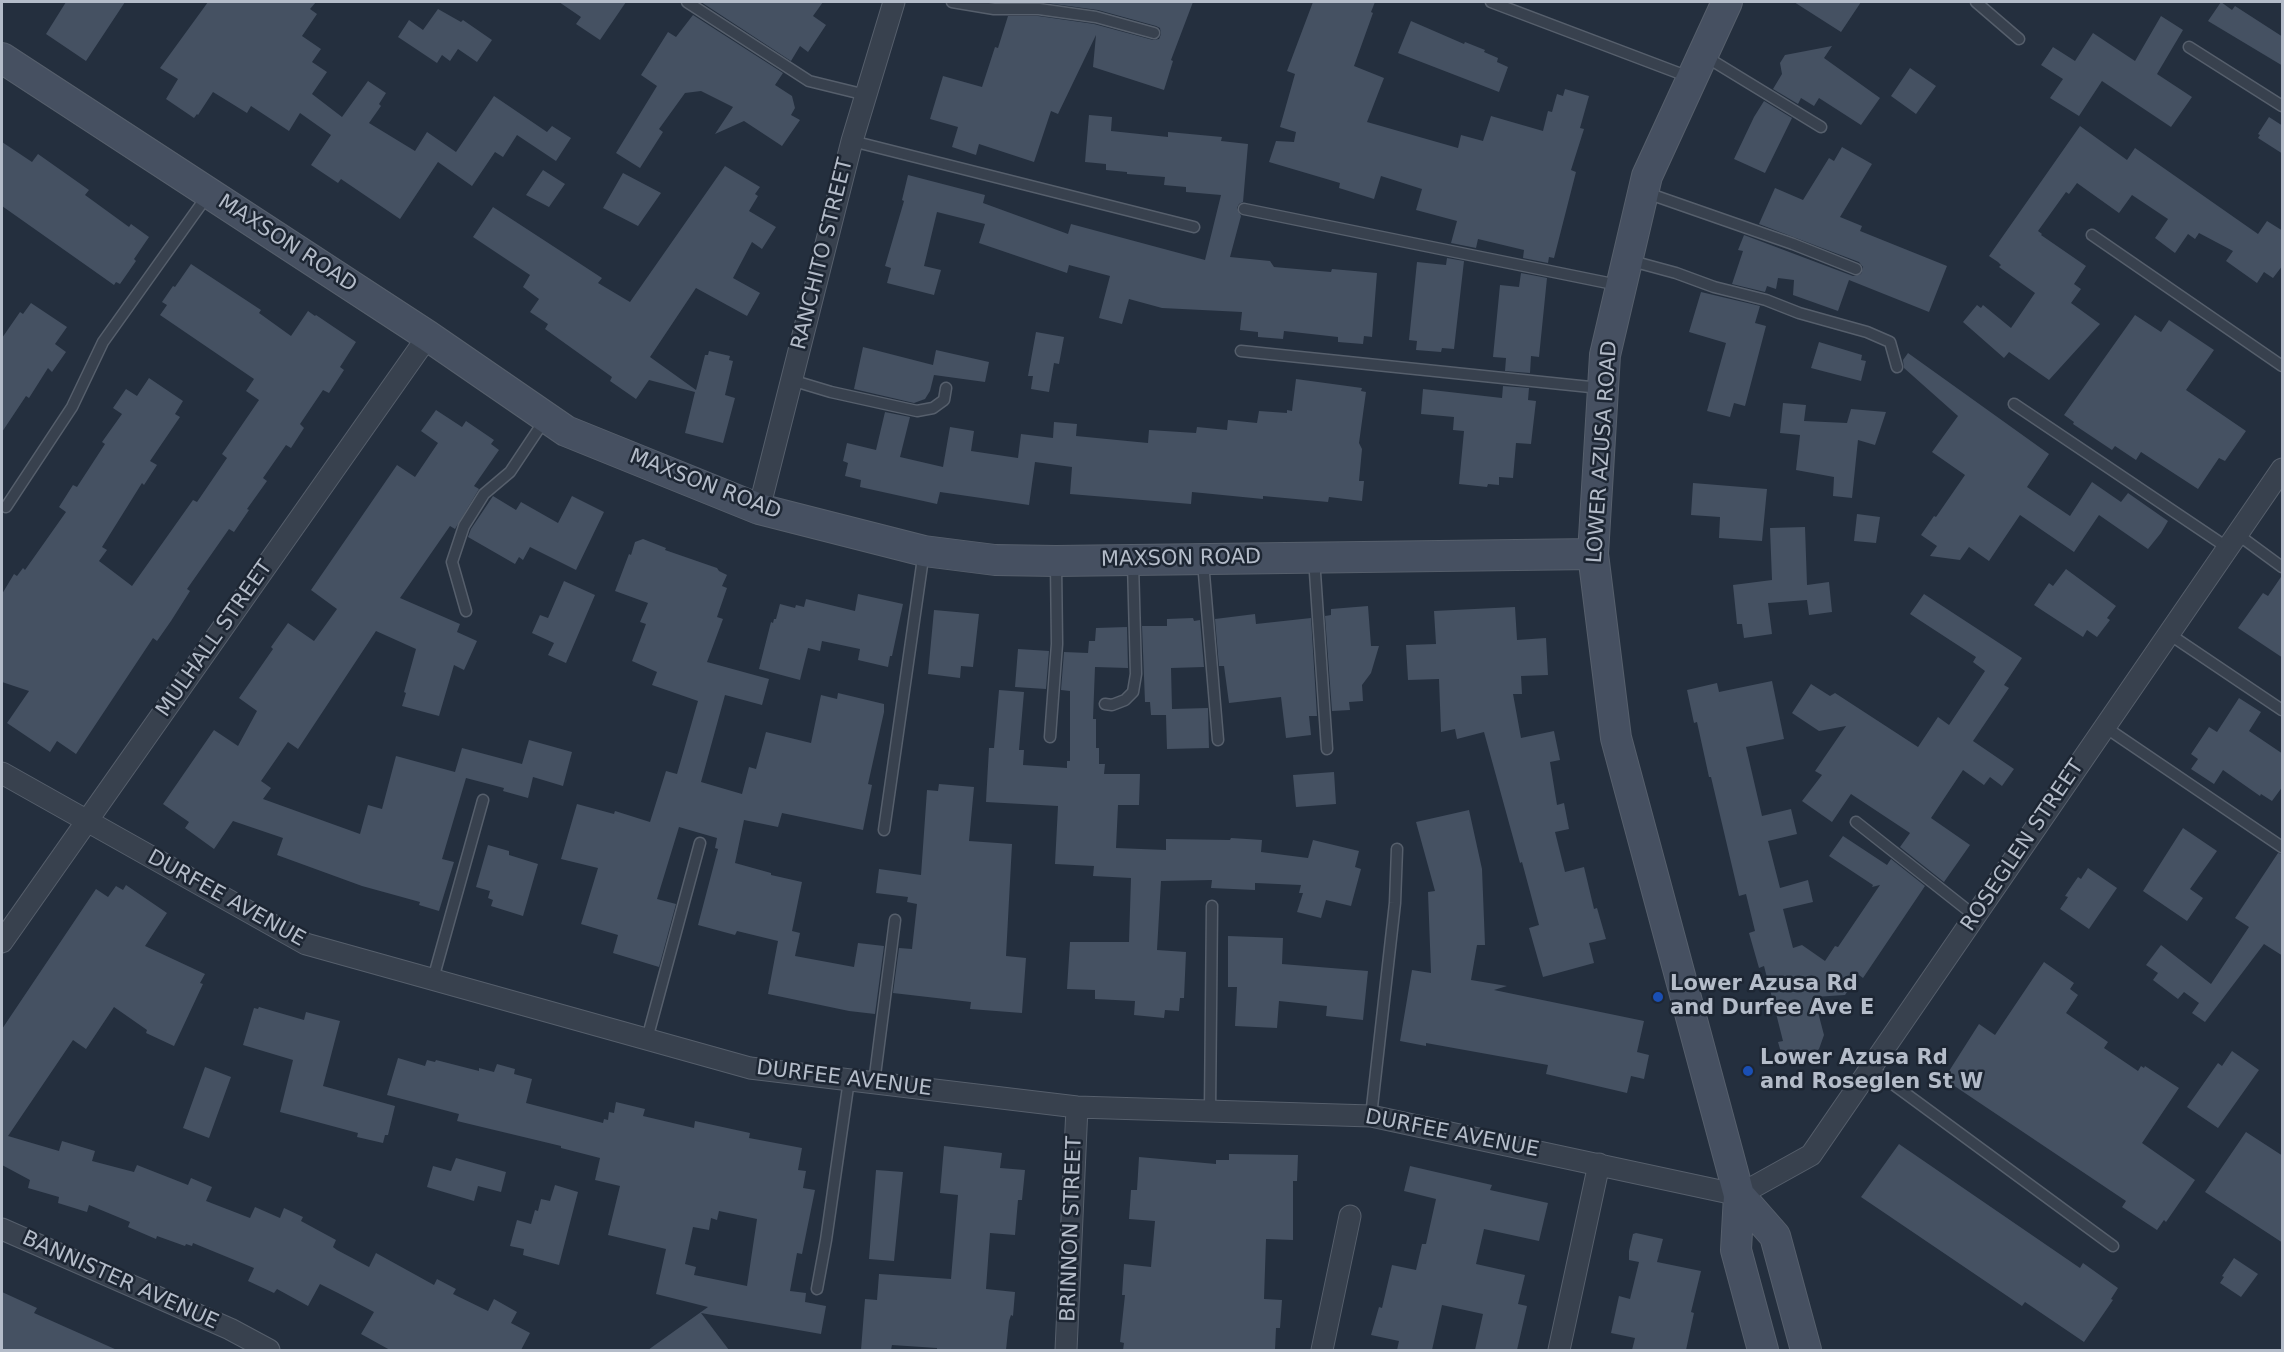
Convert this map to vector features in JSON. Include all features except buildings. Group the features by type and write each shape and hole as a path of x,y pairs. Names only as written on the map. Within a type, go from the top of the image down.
{"street":[{"name":"RANCHITO STREET","path":"759,509 852,141 894,2"},
{"name":"LOWER AZUSA ROAD","path":"1727,2 1647,176 1605,355 1593,554 1616,738 1739,1195 1736,1250 1763,1350"},
{"name":"MAXSON ROAD","path":"2,58 428,336 566,431 759,509 924,551 995,560 1593,554"},
{"name":"MULHALL STREET","path":"2,942 428,336"},
{"name":"ROSEGLEN STREET","path":"1739,1195 1811,1155 2283,469"},
{"name":"DURFEE AVENUE","path":"2,773 85,822 306,944 750,1068 1077,1107 1371,1116 1739,1195"},
{"name":"BRINNON STREET","path":"1066,1350 1077,1107"},
{"path":"1560,1350 1599,1164"},
{"name":"LOWER AZUSA ROAD","path":"1739,1195 1775,1236 1806,1350"},
{"path":"1322,1350 1350,1216"},
{"name":"BANNISTER AVENUE","path":"2,1229 230,1329 269,1350"}],"lane":[{"path":"687,2 809,81 866,95"},
{"path":"952,2 994,9 1038,9 1096,17 1155,33"},
{"path":"1491,2 1698,67 1821,126"},
{"path":"1976,2 2019,39"},
{"path":"2189,47 2283,106"},
{"path":"852,141 1194,227"},
{"path":"1644,192 1793,244 1856,269"},
{"path":"6,507 72,407 103,342 209,193"},
{"path":"1244,209 1624,273 1676,273 1714,287 1766,300 1799,313 1868,332 1890,342 1897,367"},
{"path":"2091,235 2283,366"},
{"path":"1241,351 1603,389"},
{"path":"791,380 831,392 917,411 933,408 944,400 946,388"},
{"path":"2014,404 2233,541 2283,567"},
{"path":"465,611 452,562 464,526 484,494 510,472 546,418"},
{"path":"884,830 924,551"},
{"path":"1314,558 1327,748"},
{"path":"1202,559 1218,740"},
{"path":"1105,704 1112,705 1125,700 1132,692 1136,674 1133,560"},
{"path":"1050,737 1057,644 1056,561"},
{"path":"2169,634 2283,710"},
{"path":"2104,728 2283,847"},
{"path":"433,979 483,800"},
{"path":"1856,822 1975,916"},
{"path":"647,1039 700,843"},
{"path":"1371,1116 1395,903 1397,849"},
{"path":"1210,1111 1212,906"},
{"path":"874,1083 895,920"},
{"path":"1871,1068 2113,1246"},
{"path":"817,1289 849,1080"}],"place":[{"name":"Lower Azusa Rd and Durfee Ave E","path":"1658,997"},
{"name":"Lower Azusa Rd and Roseglen St W","path":"1748,1071"}]}
